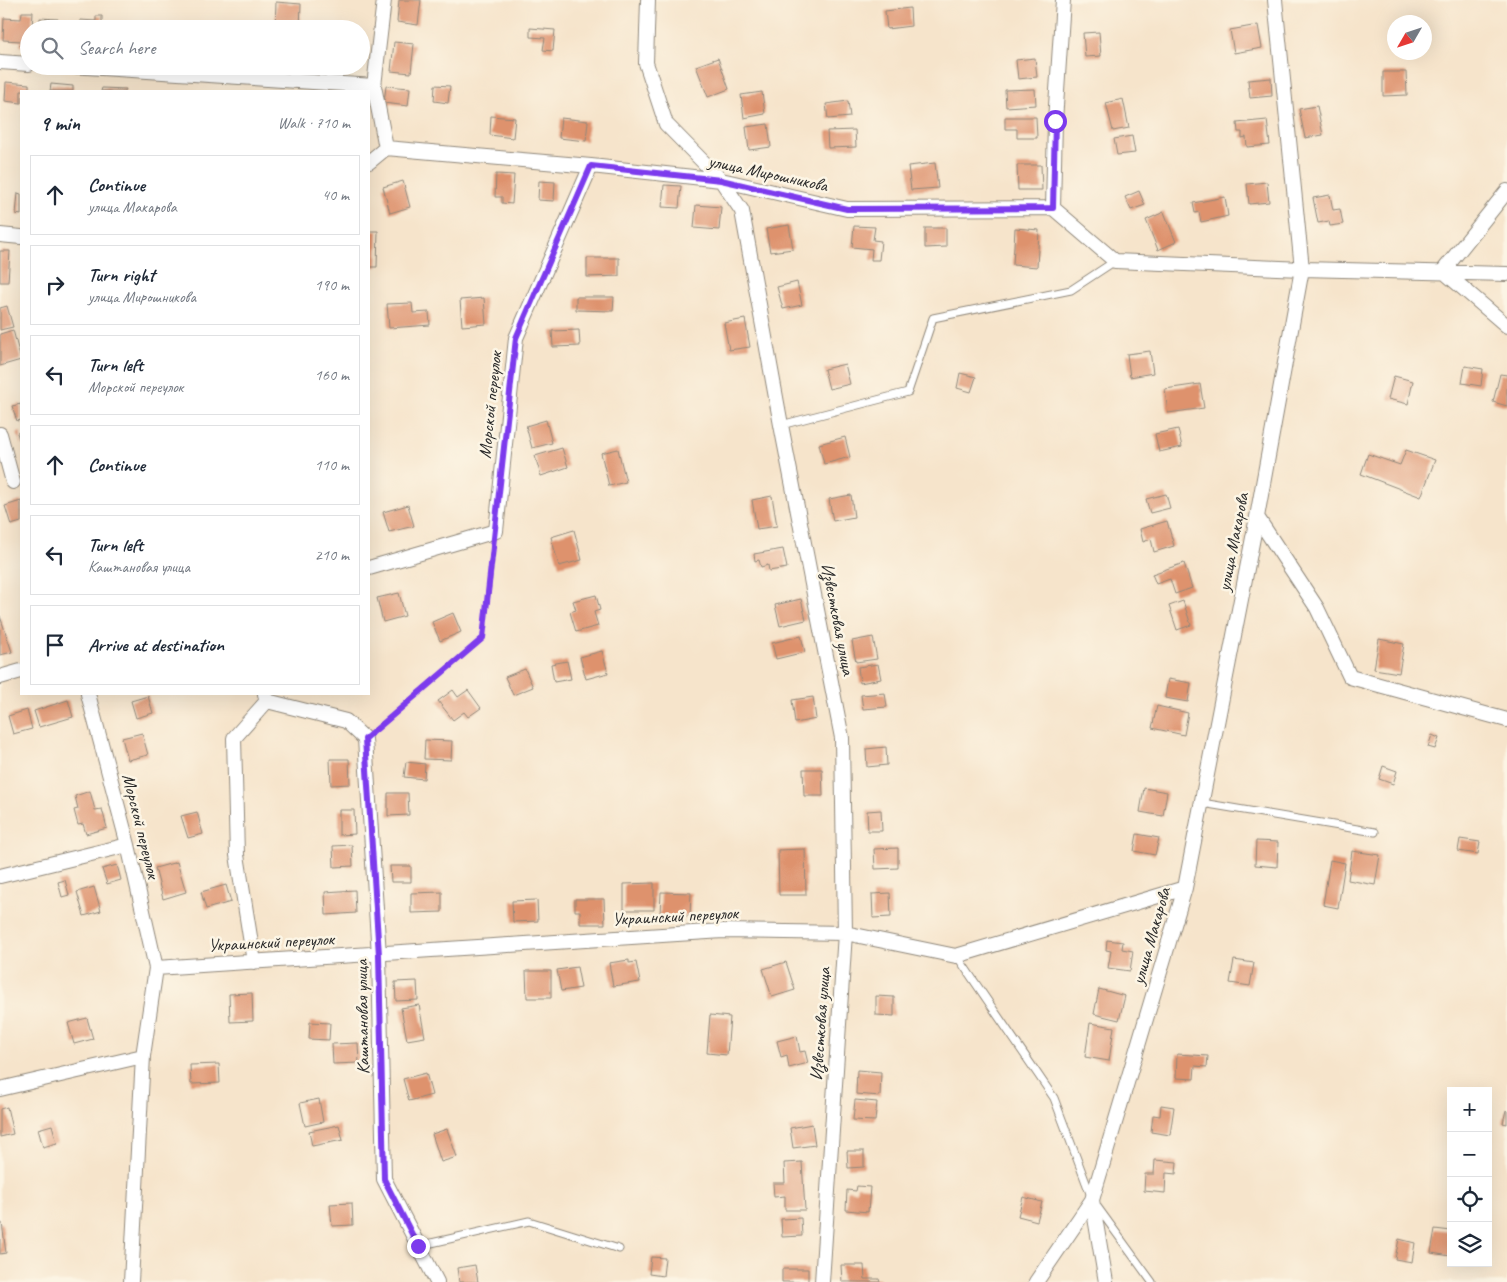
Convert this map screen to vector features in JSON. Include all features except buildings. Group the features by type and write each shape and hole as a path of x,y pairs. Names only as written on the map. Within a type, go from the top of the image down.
{"street":[{"path":"370,161 386,148 374,86 384,0"},
{"name":"Известковая улица","path":"648,0 646,63 666,124 721,180 742,211 781,425 842,738 845,932 822,1282"},
{"path":"1063,0 1055,121 1053,208 1115,261 1302,269 1507,274"},
{"name":"улица Макарова","path":"1106,1282 1092,1200 1185,888 1257,517 1302,269 1275,0"},
{"path":"0,62 20,63"},
{"path":"207,75 374,86"},
{"name":"улица Мирошникова","path":"386,148 591,166 721,180 847,209 1053,208"},
{"name":"Морской переулок","path":"496,531 516,338 591,166"},
{"path":"1443,271 1507,191"},
{"path":"0,235 20,237"},
{"path":"1443,271 1507,326"},
{"path":"0,434 11,483"},
{"path":"1257,517 1317,608 1350,677 1507,720"},
{"path":"370,568 496,531"},
{"path":"0,677 20,671"},
{"name":"Морской переулок","path":"88,695 128,845 156,968"},
{"path":"254,962 237,855 234,738 266,697 346,721 365,739"},
{"name":"Каштановая улица","path":"365,739 379,955 384,1179 437,1282"},
{"path":"0,876 128,845"},
{"name":"Украинский переулок","path":"156,968 379,955 723,931 845,932 956,956 1185,888"},
{"path":"131,1282 143,1056 156,968"},
{"path":"0,1090 143,1056"},
{"path":"1036,1282 1092,1200"}],"lane":[{"path":"781,425 908,392 933,318 1071,290 1115,261"},
{"path":"1202,803 1375,832"},
{"path":"956,956 1054,1098 1092,1200 1152,1282"},
{"path":"418,1246 530,1220 619,1249"}],"path":[{"path":"365,739 483,638 496,531"}],"route":[{"path":"418,1246 384,1179 379,955 365,739 483,638 516,338 591,166 721,180 847,209 1053,208 1055,121"}]}
